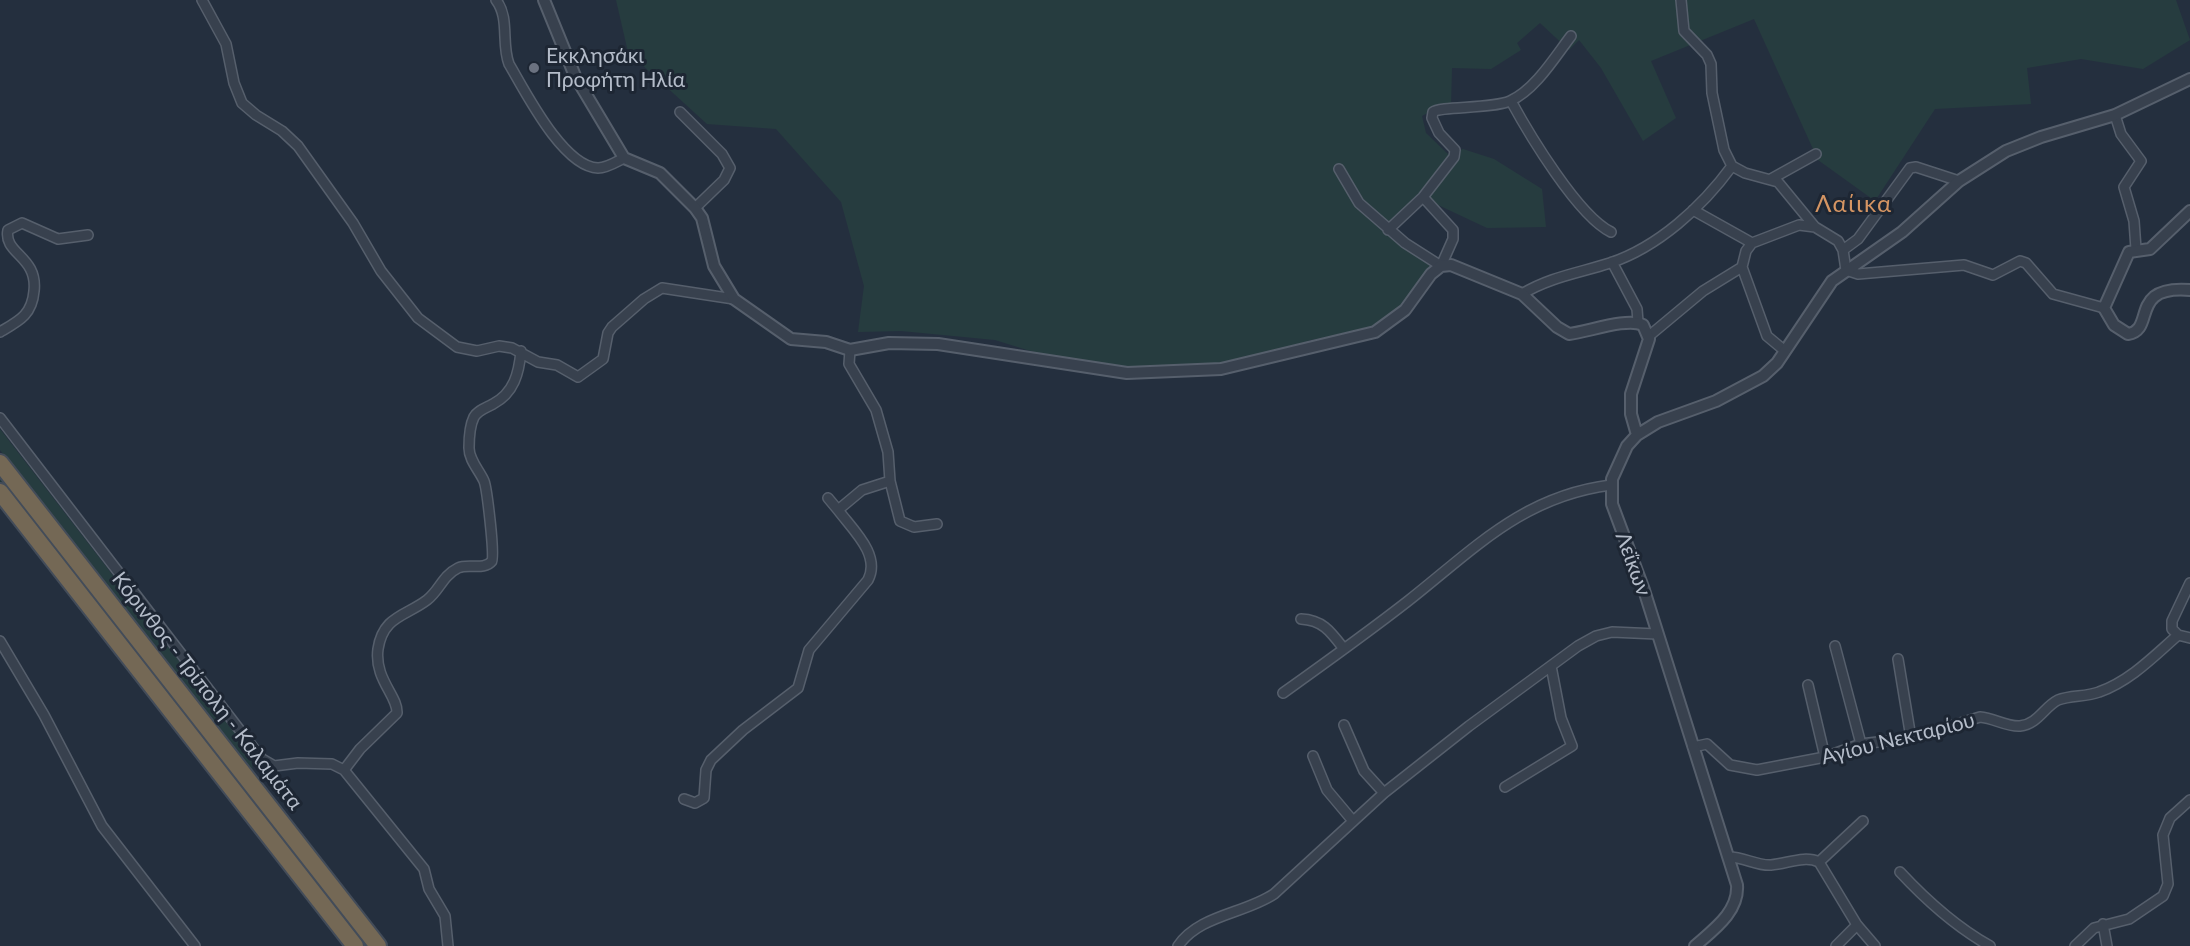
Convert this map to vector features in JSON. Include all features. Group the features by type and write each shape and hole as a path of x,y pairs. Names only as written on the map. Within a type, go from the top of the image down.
{"highway":[{"name":"Κόρινθος - Τρίπολη - Καλαμάτα","path":"0,463 378,946"},
{"name":"Κόρινθος - Τρίπολη - Καλαμάτα","path":"0,492 356,946"}],"street":[{"path":"202,0 226,44 234,83 243,103 256,115 282,131 298,146 353,223 381,271 418,318 447,341 467,350 499,346 521,351 538,362 557,365 578,377 603,359 608,333 612,327 655,291 670,287 734,299"},
{"path":"496,0 502,14 504,53 551,132 583,163 597,168 624,158"},
{"path":"544,0 574,75 624,158 660,173 695,208 702,218 714,266 734,299 791,339 826,342 850,350 889,343 938,344 1136,374 1232,367 1375,332 1402,313 1424,281 1441,266 1453,239 1453,230 1423,197"},
{"path":"1681,0 1684,30 1707,55 1711,64 1712,93 1724,150 1731,165 1745,173 1778,182 1815,227 1838,241 1844,250 1846,270 1858,274 1964,265 1993,275 2020,261 2026,263 2054,294 2104,308 2114,325 2128,334 2140,328 2147,303 2153,296 2163,290 2190,290"},
{"path":"1388,230 1423,197 1454,157 1455,150 1435,125 1433,112 1442,108 1486,108 1511,101 1537,78 1571,36"},
{"name":"Λεΐκων","path":"1695,946 1723,920 1734,904 1737,885 1657,633 1613,510 1611,485 1627,446 1637,435 1658,422 1716,401 1758,380 1772,368 1785,351 1824,291 1846,270 1902,232 1959,181 2015,148 2041,137 2115,115 2190,79"},
{"path":"1511,101 1533,140 1563,181 1593,219 1611,231"},
{"path":"680,112 722,154 730,168 724,180 695,208"},
{"path":"2115,115 2121,134 2141,161 2124,187 2134,221 2136,249"},
{"path":"1772,179 1816,154"},
{"path":"1522,294 1544,281 1612,262 1649,244 1693,210 1731,165"},
{"path":"1844,250 1858,239 1910,168 1916,167 1959,181"},
{"path":"1339,169 1359,203 1388,230 1441,266 1457,267 1522,294 1557,327 1569,334 1638,322 1645,327 1649,336"},
{"path":"1693,210 1752,243"},
{"path":"2104,308 2129,252 2136,249 2150,249 2190,211"},
{"path":"0,332 19,322 30,311 36,279 30,265 11,245 7,237 8,230 22,223 58,239 88,235"},
{"path":"1785,351 1772,342 1764,328 1742,267 1746,251 1752,243 1799,225 1815,227"},
{"path":"1612,262 1637,309 1638,322"},
{"path":"1637,435 1631,414 1630,394 1649,336 1703,291 1742,267"},
{"path":"850,350 849,364 876,410 888,452 890,481 900,521 914,527 937,524"},
{"path":"344,770 360,749 397,713 378,667 378,649 382,634 400,613 427,600 449,572 461,566 485,566 492,561 495,554 488,519 486,490 469,451 472,424 475,415 496,403 514,385 519,370 521,351"},
{"path":"0,418 262,759 274,766 292,763 332,764 344,770 424,869 429,889 445,916 448,946"},
{"path":"838,510 862,490 890,481"},
{"path":"1283,693 1344,649 1464,554 1527,511 1555,497 1611,485"},
{"path":"684,800 695,803 704,798 706,770 711,760 743,730 798,688 809,650 868,580 873,570 872,560 828,498"},
{"path":"2190,583 2172,621 2172,628 2178,635 2190,638"},
{"path":"1301,619 1315,619 1328,627 1344,649"},
{"path":"1178,946 1198,927 1252,906 1274,894 1383,793 1551,666 1600,634 1657,633"},
{"name":"Αγίου Νεκταρίου","path":"1693,747 1707,744 1730,765 1751,770 1825,757 1861,744 1911,738 1980,717 1991,718 2012,726 2023,726 2041,716 2059,700 2093,694 2120,682 2178,635"},
{"path":"0,641 44,715 110,839 195,946"},
{"path":"1835,646 1861,744"},
{"path":"1898,659 1911,738"},
{"path":"1505,787 1572,746 1562,718 1551,666"},
{"path":"1808,685 1825,757"},
{"path":"1344,726 1360,765 1383,793"},
{"path":"1313,756 1327,790 1353,821"},
{"path":"2075,946 2087,933 2103,924 2129,919 2163,896 2168,884 2163,835 2165,826 2190,800"},
{"path":"1819,862 1863,821"},
{"path":"1729,857 1743,857 1770,865 1807,859 1819,862 1857,925 1875,946"},
{"path":"1900,872 1948,917 1990,946"},
{"path":"2103,924 2107,946"},
{"path":"1836,946 1857,925"}],"green space":[{"path":"616,0 2176,0 2190,40 2143,69 2081,59 2027,68 2031,104 1935,109 1875,201 1818,160 1754,19 1651,61 1676,118 1643,141 1601,68 1579,40 1569,50 1540,23 1517,43 1521,50 1491,69 1452,68 1451,106 1439,107 1422,116 1426,133 1449,155 1463,149 1494,159 1542,189 1546,227 1487,228 1419,196 1389,226 1437,265 1407,307 1371,332 1311,340 1240,362 1176,368 1120,368 1053,358 995,340 901,331 858,332 864,286 841,202 776,129 707,124 628,52"},
{"path":"0,429 250,753 253,771 248,771 0,450"},
{"path":"0,474 369,946 363,946 0,481"}],"place":[{"name":"Εκκλησάκι Προφήτη Ηλία","path":"534,68"}],"district":[{"name":"Λαίικα","path":"1854,204"}]}
